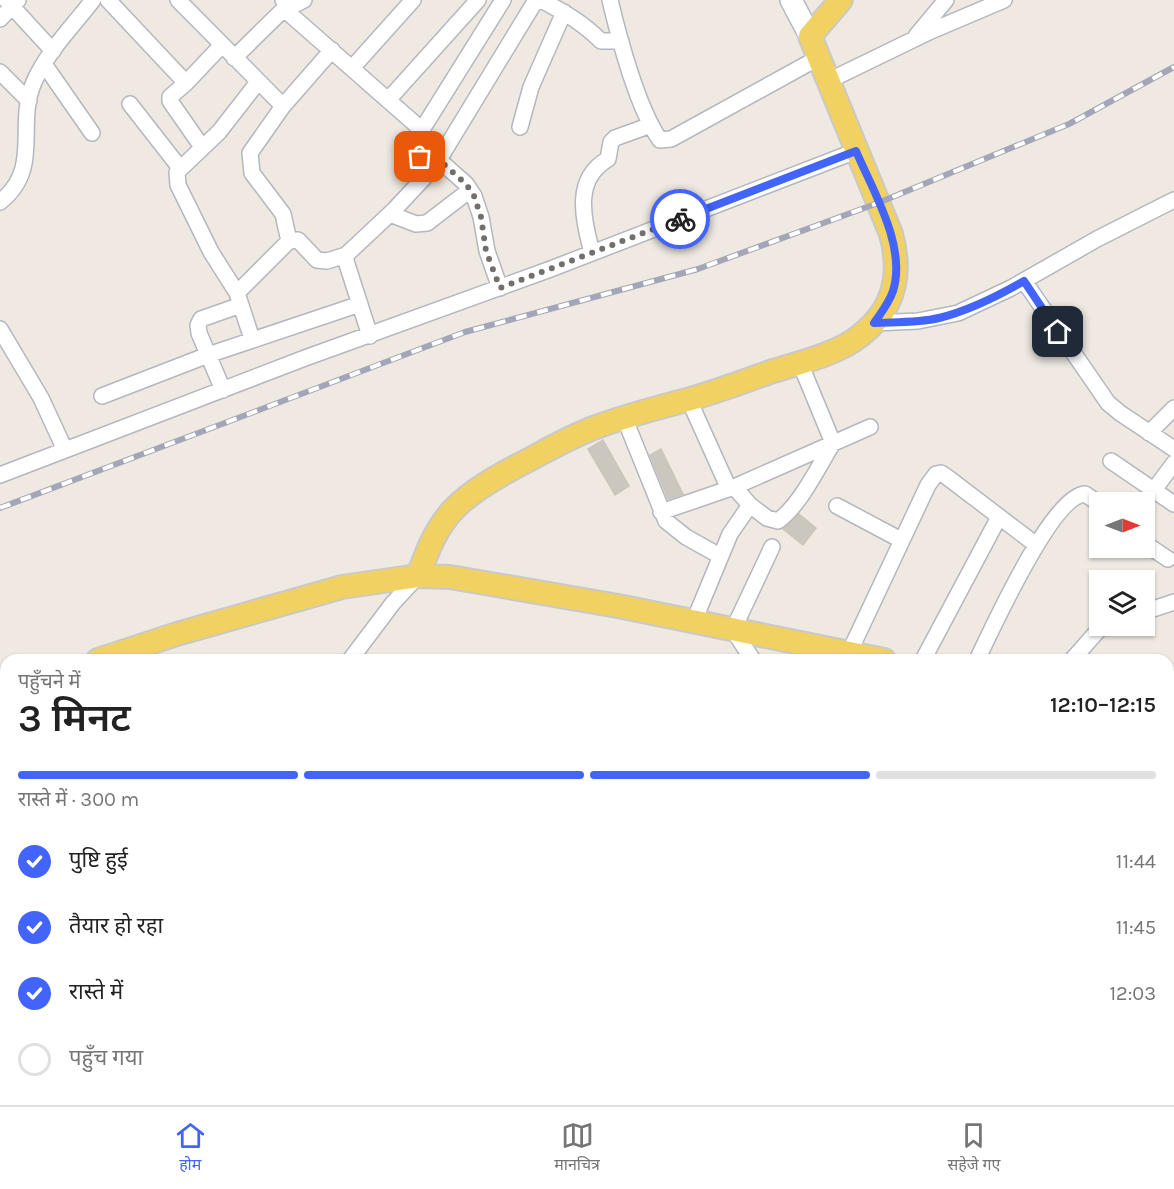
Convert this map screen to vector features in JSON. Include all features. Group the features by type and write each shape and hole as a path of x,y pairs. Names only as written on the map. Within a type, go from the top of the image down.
{"main road":[{"path":"418,576 439,529 454,509 472,493 551,448 624,417 689,400 800,363 843,346 860,336 874,323 893,291 897,275 896,254 891,234 810,36 841,0"},
{"path":"116,654 177,634 342,587 418,576 450,577 496,584 854,654"}],"street":[{"path":"0,202 21,179 32,85 48,58 93,0"},
{"path":"108,0 186,83"},
{"path":"178,0 221,46 283,106"},
{"path":"352,68 413,0"},
{"path":"388,100 478,0"},
{"path":"500,288 490,263 478,208 470,190 437,163 414,152 413,144 503,0"},
{"path":"223,390 199,333 198,326 201,320 239,299 263,264 289,241 298,240 321,262 346,255 390,214 437,163 536,0"},
{"path":"542,0 588,28 601,41 621,41"},
{"path":"610,0 631,74 651,125 660,140 671,139 818,58"},
{"path":"791,0 810,36"},
{"path":"912,40 946,0"},
{"path":"828,81 912,40 1004,0"},
{"path":"0,19 12,2 92,133"},
{"path":"234,58 290,3 332,50 422,129"},
{"path":"520,127 531,87 564,12"},
{"path":"202,147 170,101 170,97 221,46"},
{"path":"289,241 283,214 255,179 250,153 283,106 332,50"},
{"path":"0,72 29,101"},
{"path":"252,339 239,299 211,252 178,185 177,172 233,116 258,82"},
{"path":"130,104 180,168"},
{"path":"592,253 582,205 592,172 596,166 608,159 611,142 615,138 651,125"},
{"path":"0,475 500,288 856,151"},
{"path":"390,214 416,224 427,223 470,190"},
{"path":"874,323 918,321 948,315 990,298 1174,200"},
{"path":"346,255 370,336"},
{"path":"1024,281 1108,403 1174,449"},
{"path":"102,396 252,339 360,304"},
{"path":"0,329 6,351 41,398 65,450"},
{"path":"800,363 833,443"},
{"path":"689,400 732,488 767,518 778,521 787,513 833,443"},
{"path":"1149,433 1174,408"},
{"path":"624,417 661,512 674,529 720,556"},
{"path":"661,512 732,488 870,427"},
{"path":"1111,460 1174,504"},
{"path":"1154,490 1174,463"},
{"path":"849,653 901,540 928,485 936,474 941,473 1035,544"},
{"path":"979,654 1035,544 1075,497 1085,494 1089,497"},
{"path":"694,621 730,534 750,505"},
{"path":"837,506 901,540"},
{"path":"926,654 999,517"},
{"path":"749,654 733,630 772,547"},
{"path":"1155,550 1168,559"},
{"path":"355,654 393,603 418,576"},
{"path":"1155,608 1174,602"},
{"path":"1077,654 1093,636"}],"building":[{"path":"603,440 629,486 615,495 588,449"},
{"path":"661,449 683,494 668,499 650,455"},
{"path":"799,514 816,528 803,545 783,529"}],"railway":[{"path":"0,508 465,332 698,269 878,203 1069,124 1174,67"}],"way so far":[{"path":"420,157 435,166 439,160 466,184 474,196 486,251 500,288 680,219"}],"route":[{"path":"680,219 856,151 891,234 896,254 897,275 893,291 874,323 918,321 957,313 1024,281 1058,332"}]}
